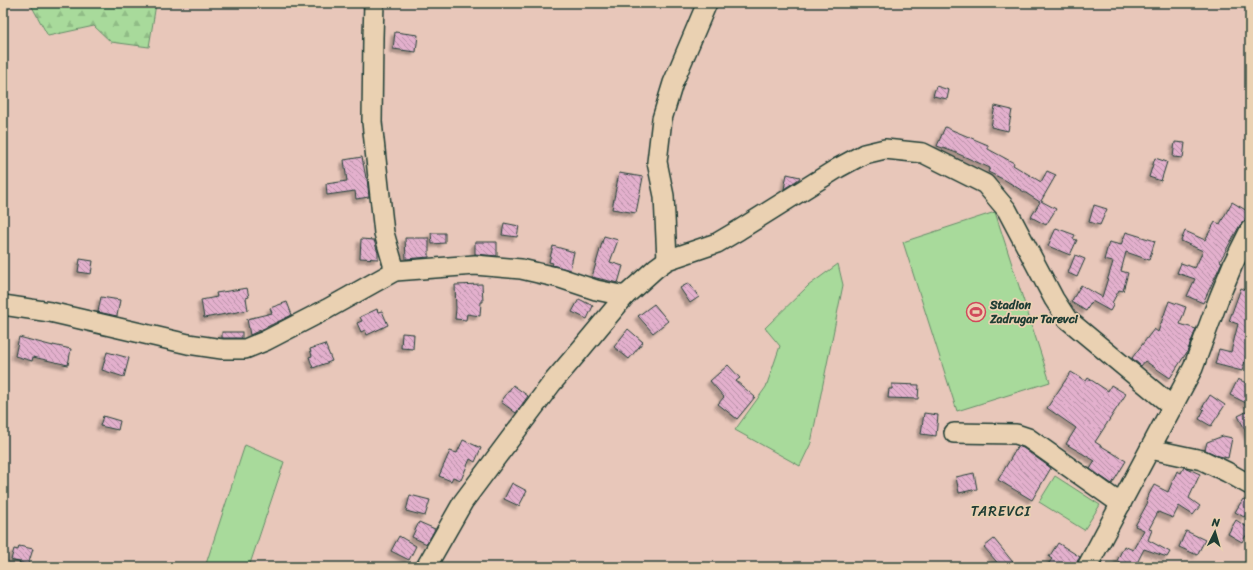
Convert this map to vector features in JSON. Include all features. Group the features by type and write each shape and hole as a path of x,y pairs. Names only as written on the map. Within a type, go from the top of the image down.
{"street":[{"path":"374,3 372,122 384,233 395,271"},
{"path":"668,260 664,196 657,162 662,119 673,83 707,3"},
{"path":"426,567 463,502 552,383 625,296 656,268 668,260 717,243 838,168 864,154 885,148 923,153 985,184 1007,210 1054,299 1067,318 1173,407"},
{"path":"1087,567 1193,368 1233,264 1250,230"},
{"path":"3,306 50,312 188,344 222,349 245,349 279,334 395,271 475,265 521,269 567,280 596,290 625,296"},
{"path":"596,290 603,312 603,322"},
{"path":"954,433 1016,434 1028,438 1121,504"},
{"path":"1150,449 1202,460 1227,472 1250,486"}],"green space":[{"path":"30,3 156,4 149,47 111,42 94,26 48,36"},
{"name":"Stadion Zadrugar Tarevci","path":"995,212 1050,382 957,411 903,242"},
{"path":"838,264 843,285 811,443 800,466 735,430 766,387 780,346 765,328 808,286"},
{"path":"245,445 284,462 249,567 205,567"},
{"path":"1055,476 1100,505 1084,530 1039,502"}],"building":[{"path":"395,32 418,35 416,52 393,49"},
{"path":"936,86 949,90 947,99 933,96"},
{"path":"995,106 1012,110 1008,131 991,127"},
{"path":"945,127 988,145 988,149 1014,163 1013,165 1041,182 1047,171 1056,175 1041,201 1056,209 1046,225 1031,217 1040,202 1005,180 988,172 990,168 937,146"},
{"path":"1175,142 1185,143 1183,158 1173,157"},
{"path":"362,157 367,178 369,197 356,199 355,191 327,195 326,184 347,181 344,160"},
{"path":"1155,158 1167,162 1161,181 1149,177"},
{"path":"619,173 643,177 636,213 612,209"},
{"path":"787,174 800,177 784,189"},
{"path":"1232,202 1249,212 1220,261 1222,262 1203,303 1187,296 1195,279 1177,273 1181,263 1195,268 1203,251 1181,241 1185,231 1205,240 1215,222 1220,224"},
{"path":"1094,205 1107,209 1100,225 1089,222"},
{"path":"504,223 519,226 517,237 502,235"},
{"path":"1056,228 1075,235 1073,239 1077,240 1070,255 1048,246"},
{"path":"1126,232 1155,241 1149,260 1126,252 1121,271 1128,273 1123,291 1119,290 1112,303 1114,304 1110,311 1092,301 1086,311 1071,302 1081,285 1102,297 1113,262 1104,260 1109,242 1121,245"},
{"path":"431,233 445,233 445,243 432,244"},
{"path":"604,236 618,240 610,262 623,266 618,283 592,277"},
{"path":"405,238 429,238 429,257 406,259"},
{"path":"361,239 374,240 378,253 378,259 360,258"},
{"path":"475,242 497,242 497,256 475,254"},
{"path":"553,246 574,252 570,270 552,265 553,263 549,262"},
{"path":"1075,255 1085,259 1077,277 1068,273"},
{"path":"80,259 93,261 91,274 78,272"},
{"path":"689,283 699,297 690,303 680,288"},
{"path":"482,284 483,302 481,302 480,316 467,314 466,320 455,319 455,285"},
{"path":"247,288 249,297 246,298 248,310 204,318 201,300 217,297 216,293"},
{"path":"1241,288 1250,292 1250,347 1242,371 1215,364 1219,349 1231,352 1238,324 1229,321"},
{"path":"101,297 120,300 117,316 98,312"},
{"path":"579,299 593,306 587,319 572,312"},
{"path":"1169,301 1186,307 1180,324 1196,329 1187,352 1170,378 1145,361 1141,366 1132,358 1154,329 1158,332"},
{"path":"287,302 292,315 250,335 247,319 272,313 270,308"},
{"path":"654,304 668,321 653,333 638,316"},
{"path":"377,309 378,312 382,311 388,325 367,335 365,330 361,332 357,323 362,321 360,317"},
{"path":"628,329 643,342 629,359 614,347"},
{"path":"222,332 242,332 242,338 222,338"},
{"path":"402,333 414,334 413,349 401,348"},
{"path":"19,337 71,349 68,365 33,357 32,361 15,356"},
{"path":"325,344 332,361 313,368 309,357 312,356 310,349"},
{"path":"107,352 129,358 124,377 102,370"},
{"path":"728,365 740,378 736,381 755,397 737,419 718,404 724,397 710,381"},
{"path":"1071,372 1086,381 1088,378 1108,391 1111,385 1126,394 1095,442 1126,461 1112,484 1090,469 1095,461 1066,444 1076,428 1047,408"},
{"path":"1238,379 1250,385 1250,405 1230,395"},
{"path":"892,384 919,385 918,399 888,398 889,389 892,389"},
{"path":"513,385 528,396 516,413 501,402"},
{"path":"1210,395 1225,405 1211,426 1199,419 1204,410 1202,408"},
{"path":"1250,410 1250,439 1238,416"},
{"path":"924,413 938,415 936,436 921,434"},
{"path":"103,416 120,421 118,430 100,426"},
{"path":"1223,436 1232,438 1228,458 1205,450 1207,442"},
{"path":"463,440 481,448 475,462 470,459 461,480 453,477 451,481 439,476 450,451 457,453"},
{"path":"1018,446 1051,468 1032,500 998,480"},
{"path":"1184,467 1200,474 1189,498 1200,506 1193,515 1179,506 1173,518 1158,512 1149,529 1152,530 1148,540 1170,552 1167,557 1144,549 1135,567 1130,567 1117,561 1124,546 1133,550 1144,530 1135,526 1148,502 1146,500 1154,485 1168,492 1177,471 1181,473"},
{"path":"974,473 977,489 959,493 956,477"},
{"path":"512,483 527,491 519,506 504,499"},
{"path":"410,495 430,500 425,516 406,511"},
{"path":"1243,499 1250,503 1250,508 1244,517 1235,512"},
{"path":"1236,520 1250,529 1242,542 1228,534"},
{"path":"419,522 435,529 427,544 412,537"},
{"path":"1186,531 1205,540 1197,555 1179,547"},
{"path":"399,536 416,546 409,560 391,551"},
{"path":"994,539 1017,567 1001,567 984,547"},
{"path":"1058,543 1080,557 1073,567 1046,567 1052,559 1049,557"},
{"path":"19,546 33,549 28,565 11,560 14,549 18,550"}],"place":[{"name":"Stadion Zadrugar Tarevci","path":"976,312"}],"district":[{"name":"TAREVCI","path":"1001,511"}]}
